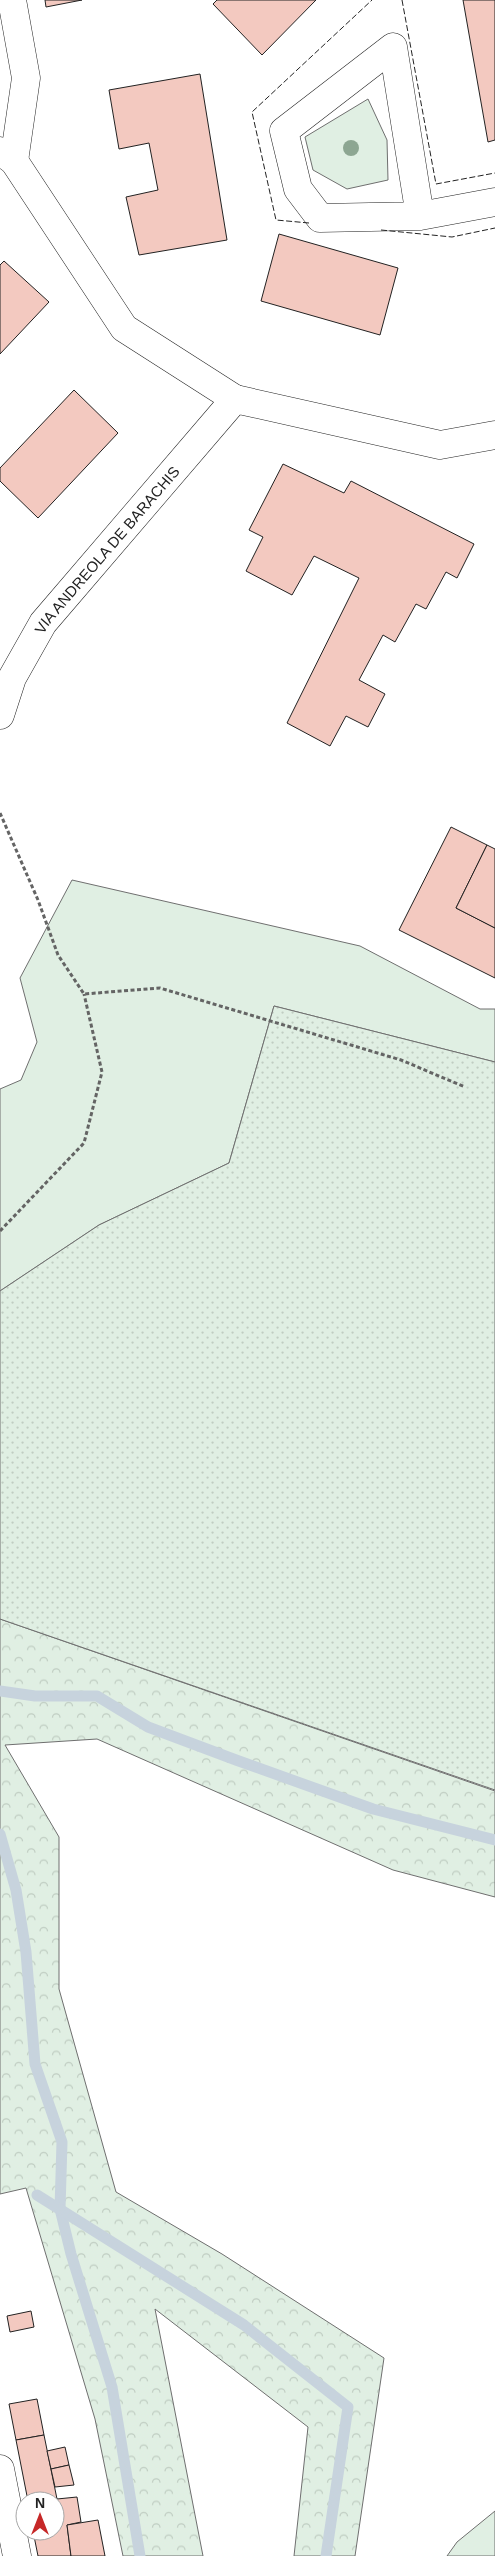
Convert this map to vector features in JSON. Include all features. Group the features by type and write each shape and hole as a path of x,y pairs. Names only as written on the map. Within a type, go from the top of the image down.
{"street":[{"path":"12,0 26,78 7,156 124,328 236,399 440,445 495,435"},
{"path":"420,216 393,48 284,131 298,189 320,218 420,216 495,202"},
{"name":"VIA ANDREOLA DE BARACHIS","path":"0,715 12,678 43,623 236,399"},
{"path":"0,2469 17,2556"}],"path":[{"path":"0,813 38,900 58,955 84,994 102,1072 84,1142 0,1231"},
{"path":"84,994 160,988 401,1060 465,1087"}],"green space":[{"path":"368,99 387,140 388,180 347,189 313,170 305,137"},
{"path":"72,880 360,946 480,1009 495,1009 495,1062 274,1006 229,1163 99,1225 0,1291 0,1089 21,1080 37,1042 20,978"},
{"path":"274,1006 495,1062 495,1790 0,1619 0,1291 99,1225 229,1163"},
{"path":"0,1619 495,1791 495,1897 393,1870 97,1739 5,1745 59,1837 59,1989 116,2192 222,2254 384,2358 355,2556 294,2556 308,2427 155,2309 203,2556 123,2556 95,2419 26,2188 0,2194"},
{"path":"495,2511 495,2556 447,2556 457,2542"}],"building":[{"path":"45,0 82,0 46,7"},
{"path":"217,0 316,0 262,55 213,4"},
{"path":"463,0 495,0 495,140 488,142"},
{"path":"200,74 227,240 139,255 126,197 158,190 149,143 119,149 109,90"},
{"path":"279,234 398,268 380,335 261,301"},
{"path":"4,261 49,302 0,354 0,265"},
{"path":"74,390 118,433 38,518 0,481 0,468"},
{"path":"283,464 344,493 351,481 474,544 457,578 446,572 426,609 416,604 395,642 383,635 359,680 385,694 368,727 346,716 330,746 287,723 359,578 314,556 292,595 246,571 263,537 249,530"},
{"path":"451,827 487,845 456,908 495,928 495,978 399,930"},
{"path":"487,845 495,849 495,928 456,908"},
{"path":"31,2311 34,2327 10,2332 7,2316"},
{"path":"37,2399 44,2435 16,2440 9,2404"},
{"path":"44,2435 55,2491 26,2491 16,2440"},
{"path":"65,2447 69,2465 51,2469 47,2451"},
{"path":"69,2465 74,2485 55,2487 51,2469"},
{"path":"77,2497 81,2522 67,2525 71,2556 38,2556 35,2541 65,2541 65,2498"},
{"path":"98,2520 105,2556 71,2556 67,2525"}],"waterway":[{"path":"0,1691 35,1696 97,1696 148,1727 236,1760 373,1809 495,1840"},
{"path":"0,1834 16,1890 26,1952 35,2064 62,2142 60,2209 71,2254 112,2387 140,2556"},
{"path":"37,2195 244,2325 348,2407 326,2556"}],"fence":[{"path":"309,223 276,220 252,112 372,0"},
{"path":"402,0 436,184 495,173"},
{"path":"381,230 452,237 495,228"}]}
